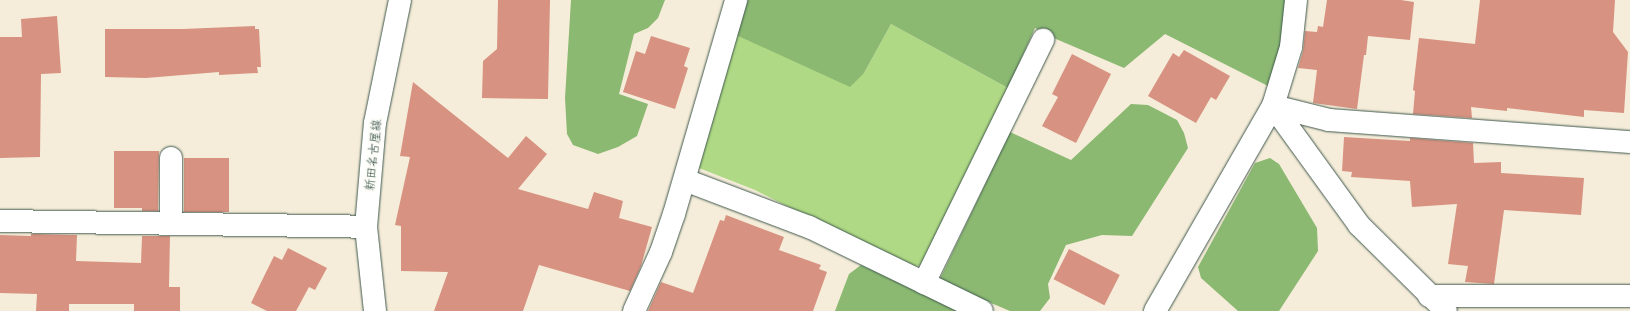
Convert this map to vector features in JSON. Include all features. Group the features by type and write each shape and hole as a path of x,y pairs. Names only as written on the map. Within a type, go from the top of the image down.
{"street":[{"name":"新田名古屋線","path":"375,311 366,228 375,123 400,0"},
{"path":"634,311 661,252 685,180 736,0"},
{"path":"1155,311 1273,106 1291,47 1296,0"},
{"path":"924,283 1043,40"},
{"path":"1273,106 1329,120 1630,142"},
{"path":"1273,106 1359,225 1429,296 1446,311"},
{"path":"171,158 171,224"},
{"path":"685,180 809,227 982,311"},
{"path":"0,220 366,228"},
{"path":"1429,296 1630,296"}],"green space":[{"path":"571,0 665,0 658,18 648,28 634,34 619,94 648,104 637,136 618,147 598,154 573,145 567,134 565,98"},
{"path":"746,0 1288,0 1282,63 1268,86 1165,34 1124,68 1056,39 1035,28 1008,88 891,24 864,73 850,87 736,35"},
{"path":"891,24 1008,88 924,265 907,267 755,190 699,168 736,35 864,73"},
{"path":"1131,104 1148,105 1177,120 1184,133 1188,148 1132,236 1102,235 1066,245 1048,284 1050,298 1040,311 1010,311 939,281 1010,132 1071,160"},
{"path":"1270,158 1279,164 1317,228 1318,251 1279,311 1238,311 1201,278 1198,267 1255,163"},
{"path":"861,265 962,311 835,311 849,274"}],"building":[{"path":"498,0 550,0 548,99 482,98 483,61 497,49"},
{"path":"1327,0 1401,0 1414,2 1410,40 1368,36 1357,109 1313,103 1317,70 1298,68 1303,51 1305,31 1317,32 1318,26 1323,27"},
{"path":"1480,0 1615,0 1613,32 1628,52 1624,113 1584,110 1584,117 1507,108 1507,111 1471,107 1472,118 1413,114 1415,91 1413,90 1419,38 1475,44"},
{"path":"57,16 61,73 41,74 40,157 0,158 0,37 22,37 21,19"},
{"path":"255,26 255,29 259,29 261,67 257,67 258,73 219,75 219,72 146,78 105,77 105,29 183,29"},
{"path":"651,36 690,48 684,66 688,68 675,109 623,92 636,51 645,54"},
{"path":"1184,50 1230,76 1216,100 1211,97 1196,123 1148,96 1173,53 1179,57"},
{"path":"1072,54 1111,74 1076,143 1042,126 1058,97 1052,94"},
{"path":"413,82 508,158 526,136 547,154 518,189 588,209 594,192 623,201 619,218 652,227 641,266 630,291 539,265 523,311 434,311 448,272 401,271 401,226 395,225 410,157 400,156"},
{"path":"1344,137 1410,141 1410,138 1473,143 1474,163 1501,162 1501,173 1584,178 1581,215 1504,210 1494,284 1465,282 1468,266 1448,264 1457,204 1412,207 1410,181 1351,177 1352,172 1342,171"},
{"path":"114,151 159,151 158,211 142,211 142,208 114,208"},
{"path":"184,158 229,158 229,212 184,212"},
{"path":"726,215 784,237 779,250 821,265 819,269 827,272 813,311 648,311 661,282 693,293 720,220 724,221"},
{"path":"31,234 77,235 76,261 141,263 142,236 170,236 169,287 180,287 180,311 134,311 134,304 69,304 69,311 36,311 37,294 0,293 0,235 31,236"},
{"path":"288,248 327,268 315,290 309,287 296,311 267,311 251,303 274,256 282,260"},
{"path":"1069,249 1120,275 1104,305 1054,279"}]}
